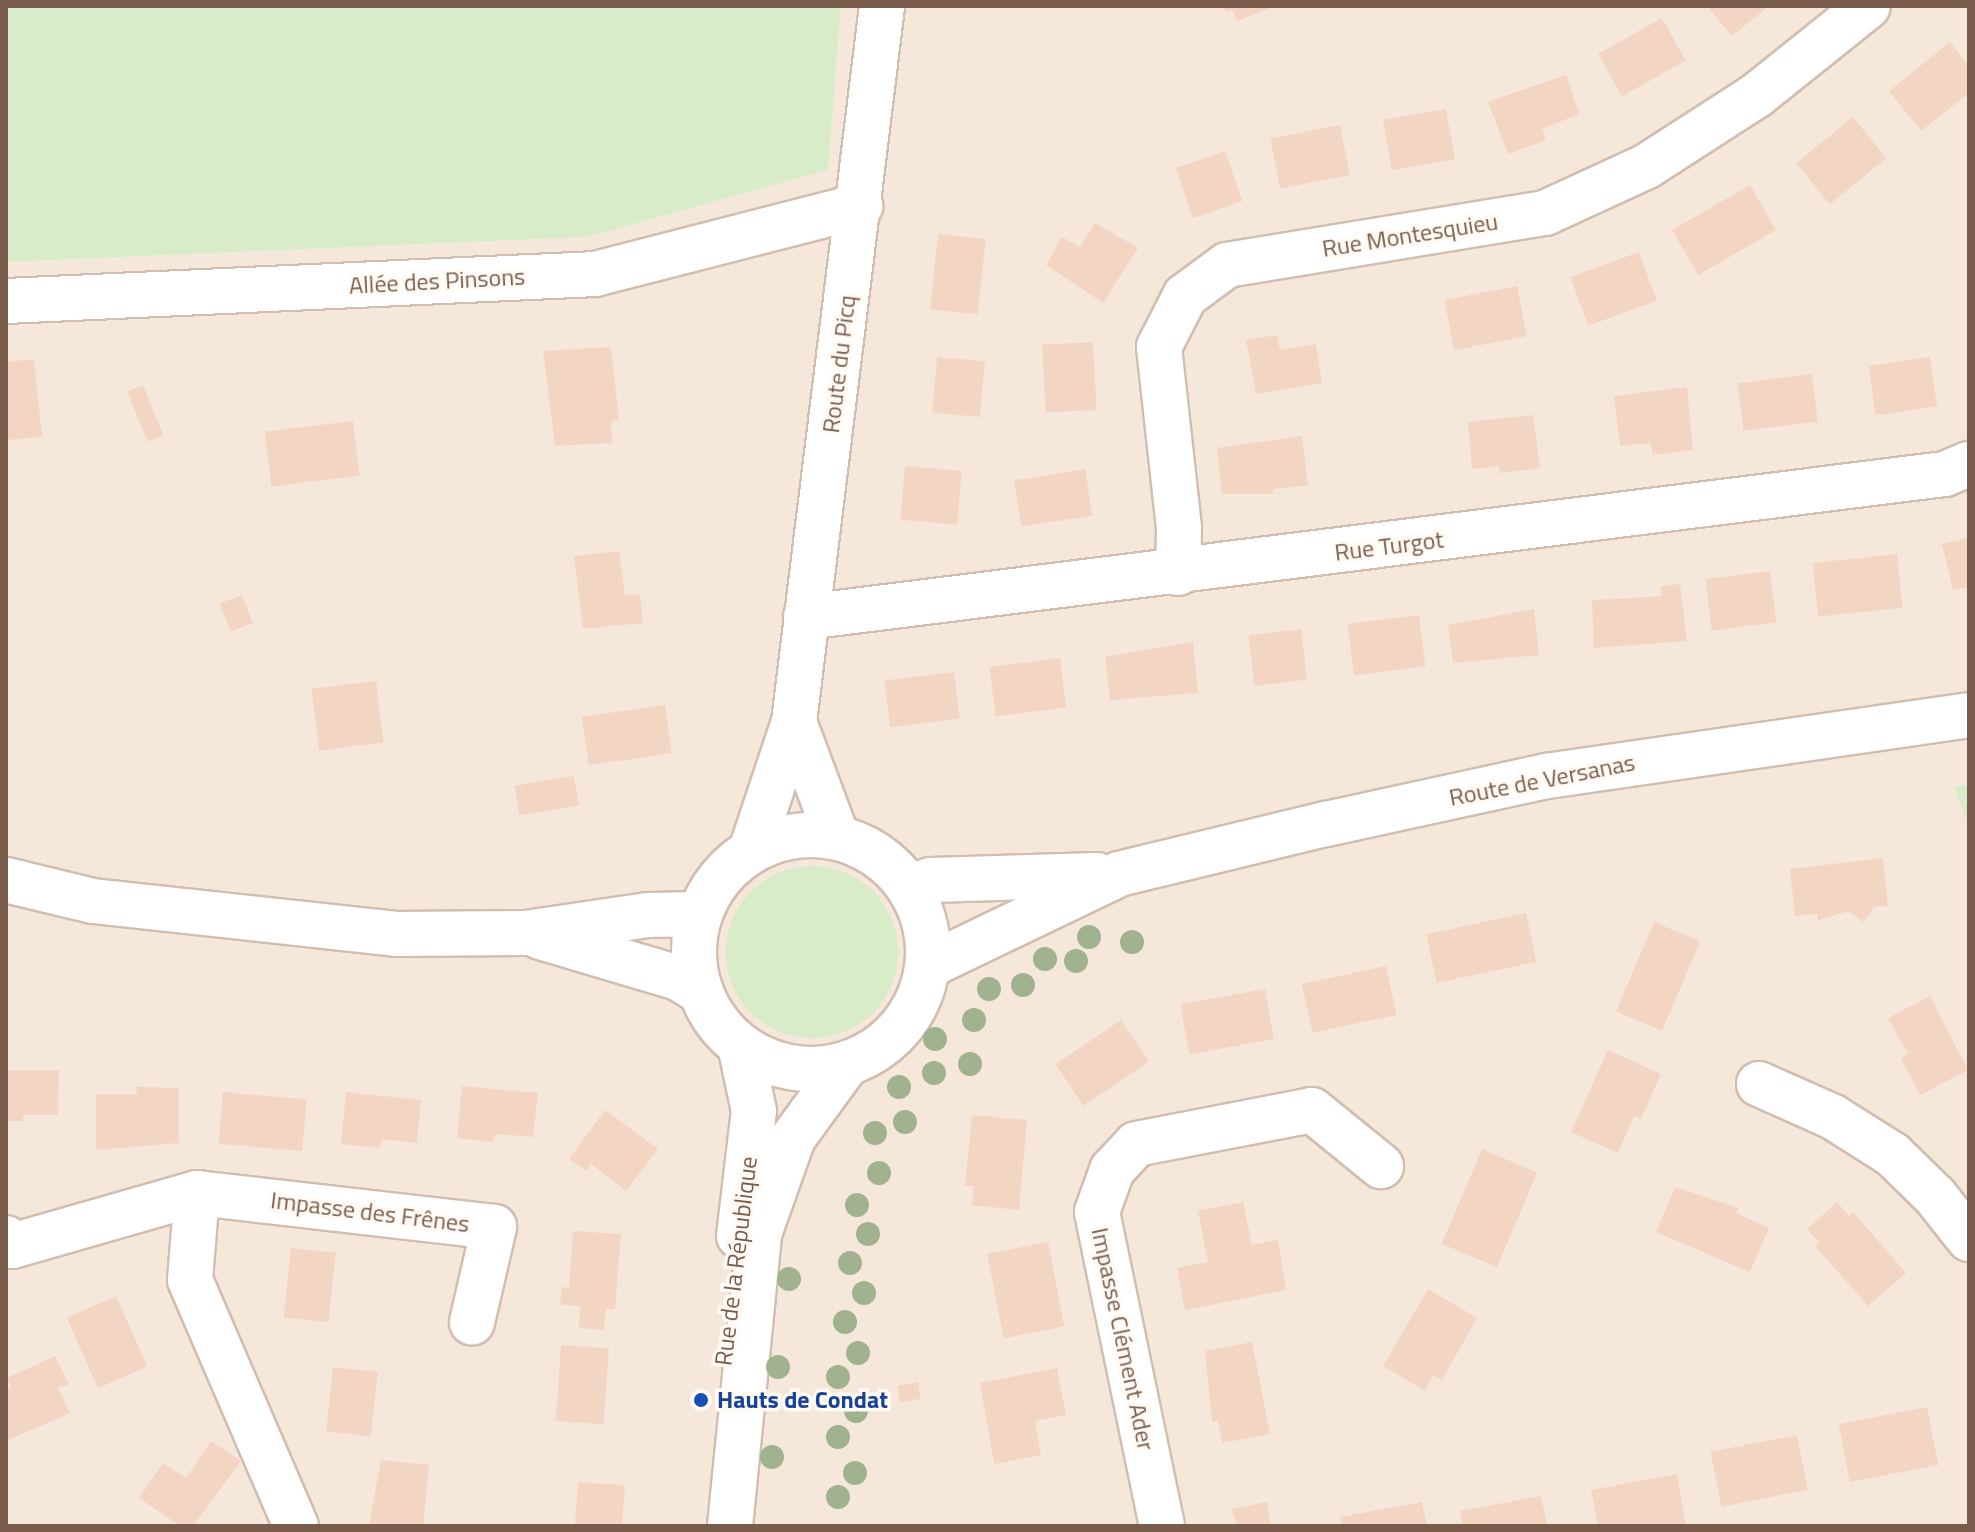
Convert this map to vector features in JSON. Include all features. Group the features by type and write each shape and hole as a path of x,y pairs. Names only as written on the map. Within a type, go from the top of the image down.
{"street":[{"name":"Route du Picq","path":"751,851 794,722 860,206 882,6"},
{"name":"Rue Montesquieu","path":"1178,573 1179,528 1159,347 1185,296 1227,265 1545,213 1647,166 1708,127 1757,95 1868,6"},
{"name":"Allée des Pinsons","path":"6,301 595,274 860,206"},
{"name":"Rue Turgot","path":"806,617 1178,573 1945,474 1969,464"},
{"name":"Route de Versanas","path":"1119,874 1547,776 1969,715"},
{"name":"Route du Picq","path":"794,722 837,837"},
{"path":"837,837 877,856 909,887 927,939 928,966 919,999 901,1027 876,1049 847,1064 810,1069 773,1063 740,1045 717,1021 701,992 693,953 699,914 728,868 751,851 778,839 837,837"},
{"path":"909,887 931,880 1119,874"},
{"path":"928,966 1119,874"},
{"path":"6,880 93,901 396,934 526,933 648,915 699,914"},
{"path":"526,933 678,978 701,992"},
{"name":"Rue de la République","path":"708,1526 754,1111 740,1045"},
{"name":"Rue de la République","path":"730,1526 759,1234 793,1138 847,1064"},
{"path":"1759,1084 1833,1117 1893,1155 1935,1196 1969,1239"},
{"name":"Impasse Clément Ader","path":"1162,1526 1097,1212 1112,1170 1136,1144 1312,1110 1381,1166"},
{"path":"197,1193 190,1280 296,1526"},
{"name":"Impasse des Frênes","path":"6,1238 12,1246 197,1193 494,1227 472,1322"}],"shaded area":[{"path":"841,6 1969,6 1969,1526 6,1526 6,262 587,237 828,170"}],"green space":[{"path":"6,6 841,6 828,170 587,237 6,262"},
{"path":"1969,785 1969,825 1954,787"},
{"path":"812,866 845,873 873,891 891,919 898,952 891,985 873,1013 845,1031 812,1038 779,1031 751,1013 733,985 726,952 733,919 751,891 779,873"}],"building":[{"path":"1223,6 1275,6 1237,21 1232,10 1226,12"},
{"path":"1707,6 1769,6 1732,36"},
{"path":"1662,18 1686,61 1622,96 1598,53"},
{"path":"1950,42 1969,67 1969,93 1921,131 1889,91"},
{"path":"1566,75 1579,114 1542,129 1546,140 1508,154 1488,102"},
{"path":"1446,109 1455,159 1392,170 1383,120"},
{"path":"1853,117 1886,158 1830,204 1796,163"},
{"path":"1340,125 1350,175 1280,189 1270,139"},
{"path":"1225,151 1242,201 1193,218 1176,168"},
{"path":"1750,185 1776,230 1698,275 1672,230"},
{"path":"1095,223 1138,248 1103,303 1046,265 1062,237 1080,247"},
{"path":"938,234 986,239 978,315 930,310"},
{"path":"1639,252 1657,301 1588,326 1570,277"},
{"path":"1517,286 1527,336 1454,350 1444,300"},
{"path":"1277,335 1280,350 1316,344 1322,383 1256,394 1246,340"},
{"path":"1093,342 1097,410 1046,413 1042,345"},
{"path":"611,347 619,420 611,421 612,443 555,446 543,351"},
{"path":"937,357 985,361 980,417 932,413"},
{"path":"1930,357 1937,407 1876,415 1869,366"},
{"path":"34,359 42,437 6,440 6,362"},
{"path":"1812,374 1818,422 1743,431 1738,383"},
{"path":"143,385 163,435 147,441 127,391"},
{"path":"1687,387 1693,450 1653,455 1651,443 1620,446 1614,396"},
{"path":"1533,415 1540,468 1500,473 1499,466 1472,469 1468,422"},
{"path":"353,421 360,476 271,486 265,432"},
{"path":"1302,436 1308,485 1273,489 1273,494 1222,494 1217,448"},
{"path":"905,466 962,471 957,525 900,520"},
{"path":"1085,469 1092,515 1021,527 1014,480"},
{"path":"1969,538 1969,587 1953,590 1942,544"},
{"path":"619,551 625,595 640,594 643,623 583,629 574,556"},
{"path":"1897,554 1903,608 1818,617 1812,563"},
{"path":"1770,571 1776,623 1712,631 1705,579"},
{"path":"1680,584 1687,641 1594,648 1592,600 1661,596 1661,586"},
{"path":"242,595 253,623 230,632 220,604"},
{"path":"1534,609 1539,655 1453,663 1448,625"},
{"path":"1419,615 1425,667 1354,675 1348,624"},
{"path":"1301,629 1307,680 1255,686 1248,635"},
{"path":"1193,642 1198,693 1110,700 1105,657"},
{"path":"1060,658 1066,708 996,716 990,667"},
{"path":"954,672 960,719 890,727 885,681"},
{"path":"376,681 384,743 319,750 311,689"},
{"path":"665,705 672,754 589,765 582,717"},
{"path":"574,776 579,806 519,815 515,785"},
{"path":"1883,858 1888,906 1874,907 1863,922 1849,911 1818,920 1817,914 1795,916 1790,869"},
{"path":"1526,913 1536,962 1437,983 1426,934"},
{"path":"1654,922 1700,942 1662,1031 1616,1011"},
{"path":"1386,966 1396,1015 1312,1033 1302,984"},
{"path":"1265,989 1274,1039 1189,1054 1180,1004"},
{"path":"1930,996 1968,1070 1920,1095 1901,1058 1908,1054 1888,1018"},
{"path":"1121,1020 1149,1061 1083,1106 1056,1064"},
{"path":"1608,1050 1661,1074 1641,1119 1634,1116 1618,1153 1571,1132"},
{"path":"6,1070 59,1070 58,1115 23,1115 23,1121 6,1121"},
{"path":"462,1086 538,1093 533,1137 495,1134 493,1142 457,1138"},
{"path":"136,1087 179,1088 179,1143 96,1150 96,1094 137,1094"},
{"path":"223,1092 307,1099 302,1151 218,1144"},
{"path":"346,1092 421,1100 417,1143 381,1139 380,1148 341,1144"},
{"path":"605,1110 658,1149 626,1191 591,1164 586,1171 569,1159"},
{"path":"972,1115 1027,1120 1019,1210 972,1205 974,1186 965,1186"},
{"path":"1482,1149 1537,1172 1497,1267 1442,1244"},
{"path":"1675,1187 1739,1208 1736,1213 1769,1228 1750,1272 1656,1232"},
{"path":"1243,1202 1252,1245 1278,1240 1286,1290 1185,1310 1177,1268 1208,1262 1198,1211"},
{"path":"1837,1202 1849,1216 1853,1212 1906,1273 1868,1306 1815,1246 1819,1243 1807,1229"},
{"path":"573,1231 621,1234 615,1309 606,1309 604,1330 579,1328 580,1307 560,1304 562,1287 569,1288"},
{"path":"1048,1242 1064,1326 1004,1338 987,1254"},
{"path":"291,1248 336,1253 328,1322 284,1318"},
{"path":"1428,1289 1477,1318 1442,1380 1433,1375 1425,1391 1383,1366"},
{"path":"116,1296 147,1366 98,1388 67,1318"},
{"path":"1252,1342 1270,1434 1222,1443 1218,1421 1212,1422 1205,1351"},
{"path":"561,1345 609,1348 604,1424 556,1421"},
{"path":"55,1356 69,1384 58,1388 70,1413 6,1441 6,1390 11,1388 7,1378"},
{"path":"333,1367 378,1372 371,1436 326,1432"},
{"path":"1057,1368 1066,1415 1035,1421 1041,1455 994,1464 980,1383"},
{"path":"918,1382 921,1399 900,1402 897,1386"},
{"path":"1927,1407 1938,1465 1850,1482 1839,1424"},
{"path":"1797,1435 1808,1490 1721,1507 1711,1452"},
{"path":"211,1441 241,1461 193,1526 180,1526 139,1498 163,1463 186,1478"},
{"path":"381,1460 429,1465 423,1526 369,1526"},
{"path":"1677,1474 1686,1526 1598,1526 1591,1490"},
{"path":"578,1482 625,1485 622,1526 575,1526"},
{"path":"1541,1496 1547,1526 1463,1526 1460,1511"},
{"path":"1267,1502 1271,1526 1237,1526 1232,1509"},
{"path":"1422,1502 1427,1526 1342,1526 1340,1517"}],"place":[{"name":"Hauts de Condat","path":"701,1400"}]}
